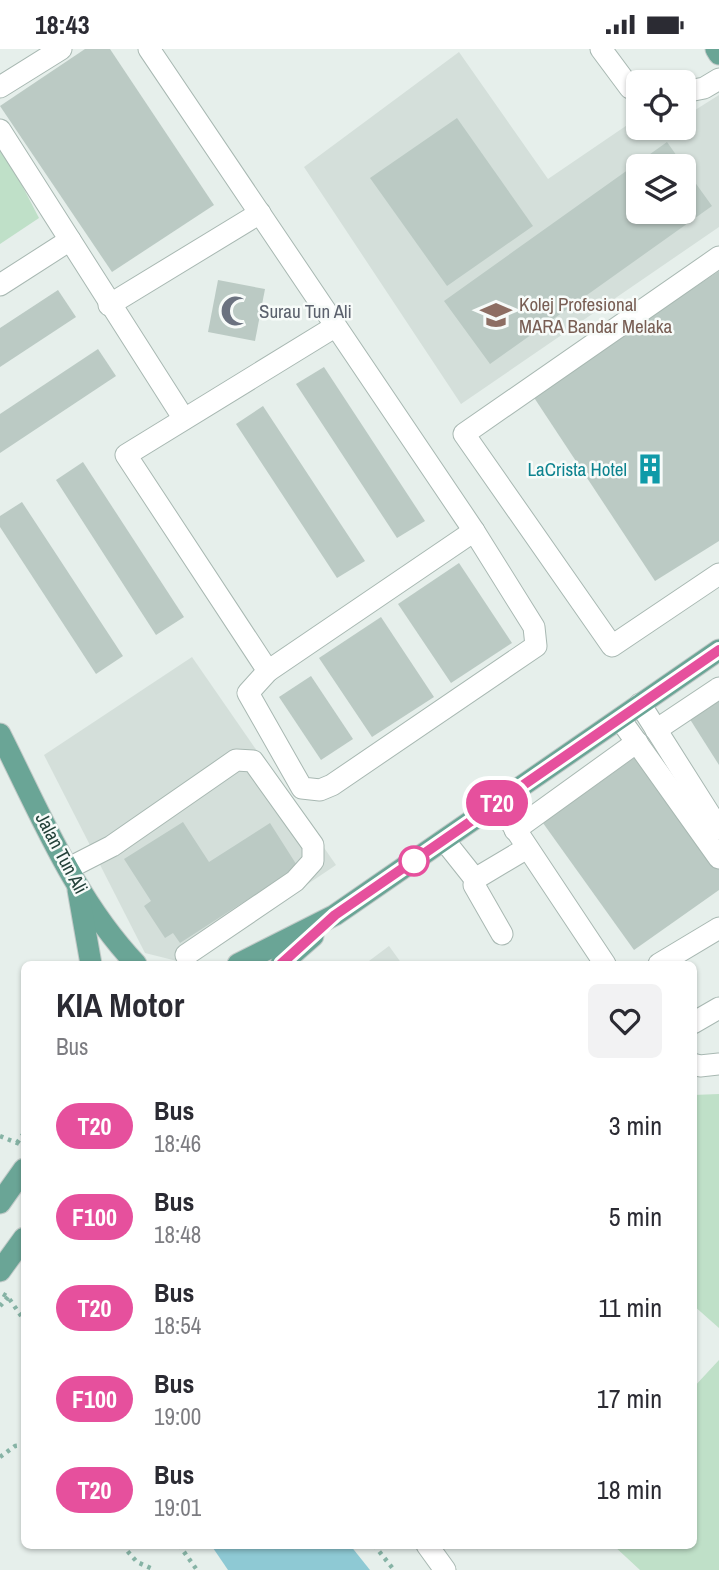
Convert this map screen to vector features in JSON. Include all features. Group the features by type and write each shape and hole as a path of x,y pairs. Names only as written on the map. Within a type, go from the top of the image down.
{"main road":[{"path":"716,49 719,54"},
{"path":"284,961 335,915 719,650"},
{"name":"Jalan Tun Ali","path":"0,734 73,877 122,949 133,961"},
{"path":"73,877 90,961"},
{"path":"244,961 335,915"},
{"path":"0,1203 21,1173"},
{"path":"0,1271 21,1242"}],"lane":[{"path":"0,87 61,49"},
{"path":"149,49 474,531 534,627 536,646 332,785 320,790 302,788 248,693 268,671 474,531"},
{"path":"601,49 626,83"},
{"path":"696,90 719,79"},
{"path":"0,129 109,305 184,419"},
{"path":"109,305 260,213"},
{"path":"0,285 70,240"},
{"path":"719,257 464,434 612,646 719,574"},
{"path":"268,671 126,455 336,326"},
{"path":"656,730 719,688"},
{"path":"640,704 719,829"},
{"path":"620,719 719,858"},
{"path":"515,830 637,742"},
{"path":"73,877 111,846 236,760 253,761 313,845 313,861 295,881 186,955"},
{"path":"498,803 603,961"},
{"path":"444,840 475,879 474,885 502,934"},
{"path":"475,879 527,848"},
{"path":"664,961 719,928"},
{"path":"697,1021 719,1008"},
{"path":"697,1065 719,1064"},
{"path":"430,1549 445,1570"}],"path":[{"path":"0,1136 21,1145"},
{"path":"17,1143 21,1137"},
{"path":"0,1293 8,1297 21,1316"},
{"path":"0,1306 8,1297"},
{"path":"0,1457 15,1446 21,1445"},
{"path":"125,1549 137,1562 155,1570"},
{"path":"182,1549 197,1570"},
{"path":"377,1549 394,1570"}],"shaded area":[{"name":"Kolej Profesional MARA Bandar Melaka","path":"459,52 548,179 626,126 626,140 696,140 696,109 719,95 719,227 461,404 304,167"},
{"path":"192,657 336,865 193,961 177,961 145,953 44,755"},
{"path":"389,946 400,961 369,961"}],"green space":[{"path":"0,143 39,218 0,244"},
{"path":"719,1094 719,1328 697,1309 697,1095"},
{"path":"719,1360 719,1570 640,1570 617,1549 697,1549 697,1384"}],"water":[{"path":"214,1549 353,1549 370,1570 228,1570"}],"pier":[{"path":"12,1147 21,1151 21,1282 14,1293 0,1282 0,1165"}],"building":[{"path":"85,49 110,49 214,205 112,272 0,106"},
{"path":"457,118 533,226 447,286 370,178"},
{"path":"667,142 676,154 650,154"},
{"path":"626,171 626,224 687,224 490,364 444,301"},
{"path":"696,184 712,206 696,217"},
{"name":"LaCrista Hotel","path":"719,271 719,541 655,581 533,396"},
{"name":"Surau Tun Ali","path":"218,280 265,289 255,341 208,332"},
{"path":"58,290 76,317 0,367 0,328"},
{"path":"98,349 116,376 0,453 0,414"},
{"path":"324,367 425,521 397,538 296,384"},
{"path":"263,406 365,561 337,578 236,424"},
{"path":"83,462 184,617 156,635 56,480"},
{"path":"22,502 123,656 96,674 0,527 0,516"},
{"path":"459,563 512,643 451,683 398,604"},
{"path":"381,617 434,697 372,737 319,658"},
{"path":"311,676 353,739 321,760 279,697"},
{"path":"719,693 719,765 686,713"},
{"path":"638,755 719,867 719,890 634,950 543,823"},
{"path":"183,822 209,862 270,823 298,867 180,943 173,933 165,938 144,906 151,901 124,859"}],"bus line":[{"name":"T20","path":"284,961 335,915 719,650"}],"place":[{"name":"Surau Tun Ali","path":"236,311"},
{"name":"Kolej Profesional MARA Bandar Melaka","path":"496,315"},
{"name":"LaCrista Hotel","path":"650,469"}]}
